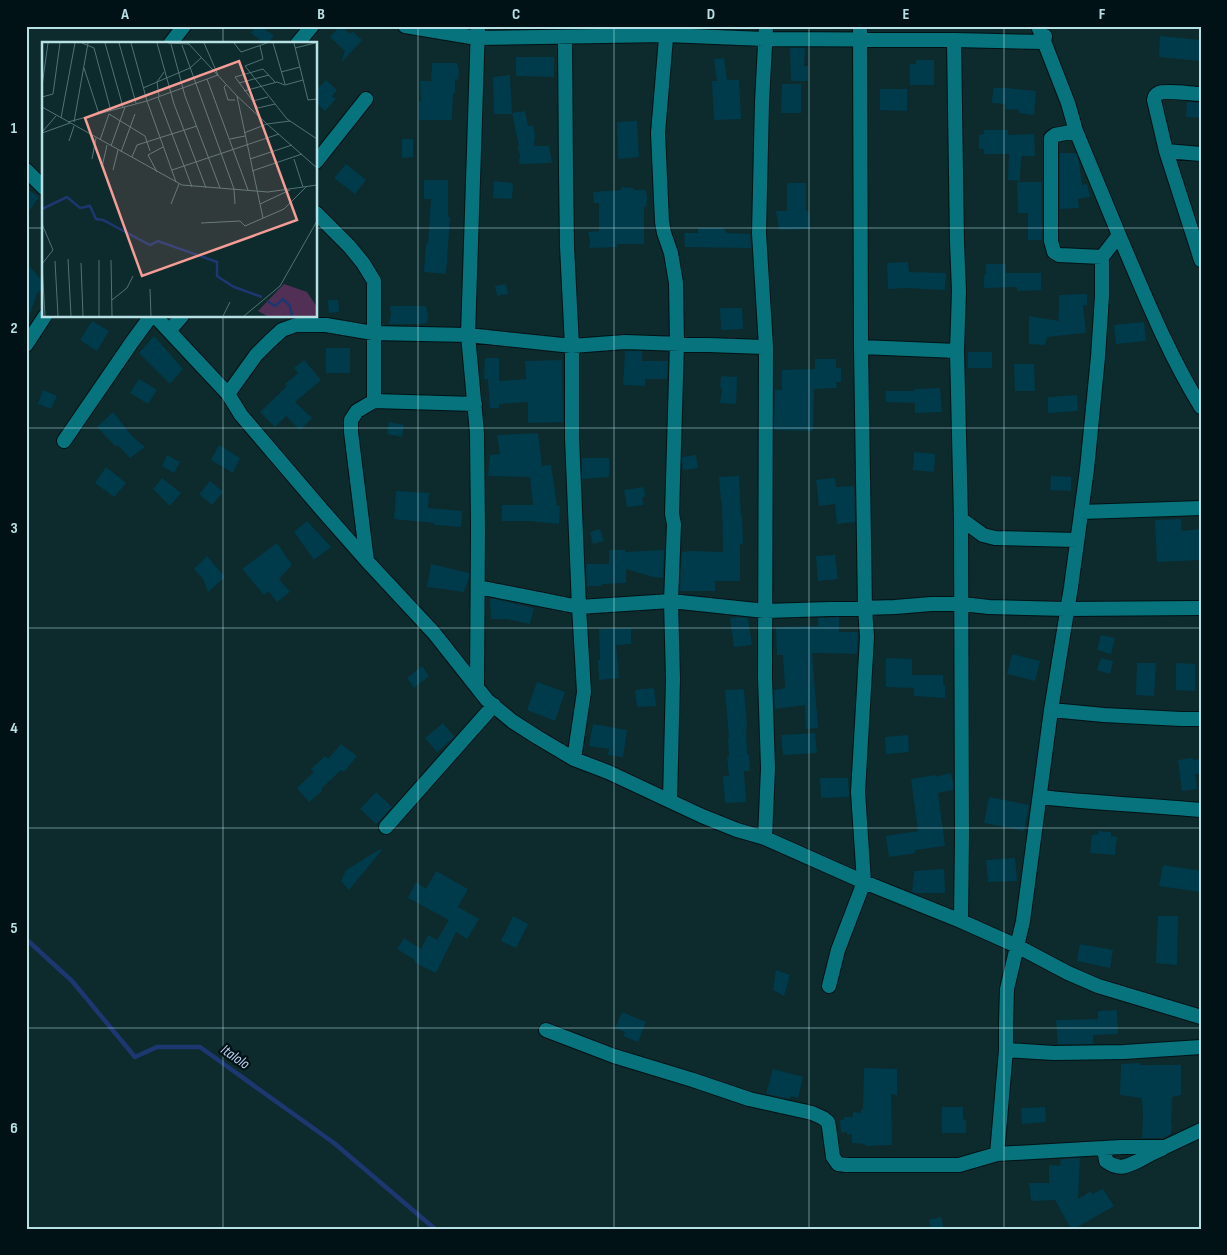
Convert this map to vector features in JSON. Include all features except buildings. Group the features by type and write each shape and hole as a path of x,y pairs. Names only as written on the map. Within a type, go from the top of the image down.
{"street":[{"path":"299,42 312,26"},
{"path":"405,26 565,38 579,32 667,31 860,33 954,40 1044,42"},
{"path":"1038,26 1068,104 1076,131 1146,300 1170,352 1201,406"},
{"path":"1044,42 1048,26"},
{"path":"667,31 658,133 662,222 664,234 672,252 675,273 677,343 672,514 674,524 671,601 673,679 670,800"},
{"path":"477,686 477,433 468,335 478,32"},
{"path":"765,838 768,768 765,677 766,347 759,233 762,102 766,33"},
{"path":"829,986 838,950 864,882 858,792 867,637 861,347 860,33"},
{"path":"565,38 567,237 572,346 572,438 584,692 574,758"},
{"path":"954,40 962,604 961,921"},
{"path":"1201,94 1159,93 1154,100 1166,151 1194,219 1201,260"},
{"path":"318,159 366,99"},
{"path":"1076,131 1054,135 1052,138 1051,241 1054,252 1059,255 1102,256"},
{"path":"1166,151 1201,154"},
{"path":"27,174 42,186"},
{"path":"318,215 349,246 363,263 374,281 374,402"},
{"path":"997,1154 1006,1050 1007,989 1023,922 1051,710 1078,540 1080,512 1087,469 1098,358 1102,296 1102,256 1119,235"},
{"path":"26,345 44,318"},
{"path":"64,440 150,318"},
{"path":"157,318 228,394 241,414 323,511 434,633 487,700 531,733 574,758 702,816 765,838 864,882 961,921 1098,986 1201,1017"},
{"path":"169,331 180,318"},
{"path":"228,394 256,355 282,330 296,325 326,325 373,333 468,335 572,346 625,342 766,347"},
{"path":"861,347 957,351"},
{"path":"367,561 351,432 351,420 357,411 374,402 475,404"},
{"path":"1080,512 1201,508"},
{"path":"961,519 983,535 995,538 1078,540"},
{"path":"478,587 579,607 671,601 765,611 931,604 1066,610 1201,608"},
{"path":"386,827 494,705"},
{"path":"1051,710 1181,720 1201,719"},
{"path":"1040,797 1201,810"},
{"path":"546,1030 614,1056 749,1099 812,1113 823,1118 828,1122 830,1128 833,1157 838,1164 959,1165 997,1154 1121,1147 1165,1147"},
{"path":"1006,1050 1054,1053 1124,1052 1201,1047"},
{"path":"1104,1148 1106,1161 1119,1167 1127,1167 1201,1130"}],"waterway":[{"name":"Italolo","path":"26,939 72,981 135,1057 157,1047 200,1047 334,1143 435,1229"}]}
